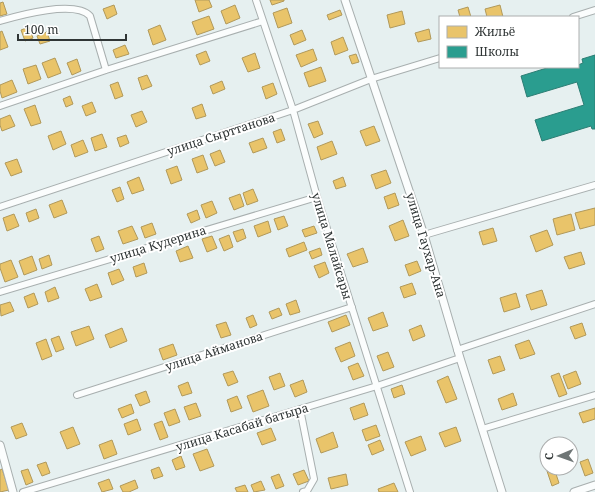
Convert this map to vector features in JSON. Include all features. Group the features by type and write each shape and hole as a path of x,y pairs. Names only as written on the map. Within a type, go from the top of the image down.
{"street":[{"name":"улица Малайсары","path":"256,0 293,110 317,197 410,492"},
{"name":"улица Гаухар-Ана","path":"345,0 424,235 457,350 502,492"},
{"path":"0,21 29,12 56,7 68,6 87,12 90,16 106,70"},
{"path":"576,16 595,10"},
{"path":"0,106 106,70 262,21"},
{"name":"улица Сырттанова","path":"0,207 293,110 371,79 439,58"},
{"path":"424,235 595,186"},
{"name":"улица Кудерина","path":"0,292 317,197"},
{"path":"457,350 595,304"},
{"name":"улица Айманова","path":"77,395 352,307"},
{"name":"улица Касабай батыра","path":"23,492 376,386 460,358"},
{"path":"482,429 595,394"},
{"path":"300,409 314,479 306,491 303,492"},
{"path":"0,445 13,492"},
{"path":"574,492 595,485"}],"building: Жильё":[{"path":"195,0 209,0 212,7 199,12"},
{"path":"270,0 284,0 284,1 272,5"},
{"path":"3,2 7,14 0,16 0,3"},
{"path":"114,5 117,14 107,19 103,9"},
{"path":"235,5 240,18 226,24 221,11"},
{"path":"500,5 503,16 487,16 485,9"},
{"path":"468,7 471,16 460,16 458,10"},
{"path":"287,8 292,23 278,28 273,13"},
{"path":"340,10 342,15 329,20 327,15"},
{"path":"402,11 405,24 390,28 387,15"},
{"path":"209,16 214,29 197,35 192,22"},
{"path":"160,25 166,40 153,45 148,30"},
{"path":"29,27 33,38 25,41 21,30"},
{"path":"429,29 431,39 418,42 415,33"},
{"path":"302,30 306,40 294,45 290,35"},
{"path":"2,31 8,47 0,50 0,32"},
{"path":"47,32 50,41 40,44 37,36"},
{"path":"343,37 348,50 335,55 331,42"},
{"path":"125,45 129,54 116,58 113,50"},
{"path":"313,49 317,60 301,67 296,55"},
{"path":"206,51 210,61 200,65 196,55"},
{"path":"255,53 260,68 248,72 242,58"},
{"path":"356,54 359,62 352,64 349,56"},
{"path":"55,58 61,73 48,78 42,63"},
{"path":"77,59 81,71 72,75 67,63"},
{"path":"36,65 41,79 28,84 23,69"},
{"path":"321,67 326,81 309,87 304,73"},
{"path":"147,75 152,86 142,90 138,78"},
{"path":"12,80 17,92 2,98 0,85"},
{"path":"222,81 225,89 213,94 210,86"},
{"path":"118,82 123,96 115,99 110,85"},
{"path":"273,83 277,94 266,99 262,87"},
{"path":"70,96 73,104 66,107 63,99"},
{"path":"92,102 96,112 86,116 82,106"},
{"path":"202,104 206,116 196,119 192,108"},
{"path":"35,105 41,123 31,126 24,109"},
{"path":"142,111 147,122 136,127 131,115"},
{"path":"10,115 15,126 2,131 0,119"},
{"path":"318,121 323,134 314,138 308,124"},
{"path":"374,126 380,141 366,146 360,131"},
{"path":"281,129 285,140 277,143 273,132"},
{"path":"61,131 66,144 53,150 48,136"},
{"path":"102,134 107,147 95,151 91,138"},
{"path":"126,135 129,143 120,147 117,138"},
{"path":"263,138 267,148 253,153 249,143"},
{"path":"83,140 88,152 75,157 71,145"},
{"path":"332,141 337,154 321,160 317,147"},
{"path":"220,150 225,162 215,166 210,154"},
{"path":"203,155 208,169 197,173 192,159"},
{"path":"17,159 22,172 11,176 5,163"},
{"path":"177,166 182,180 171,184 166,170"},
{"path":"386,170 391,183 376,189 371,175"},
{"path":"139,177 144,190 132,194 127,182"},
{"path":"343,177 346,186 336,189 333,181"},
{"path":"120,187 124,199 117,202 112,190"},
{"path":"253,189 258,201 247,205 243,193"},
{"path":"395,193 399,205 388,209 384,197"},
{"path":"240,194 244,206 234,210 229,198"},
{"path":"62,200 67,213 54,218 49,205"},
{"path":"212,201 217,213 206,218 201,205"},
{"path":"595,208 595,225 580,229 575,213"},
{"path":"36,209 39,218 29,222 26,213"},
{"path":"197,210 200,219 191,223 187,214"},
{"path":"14,214 19,226 7,231 3,218"},
{"path":"571,214 575,230 557,235 553,219"},
{"path":"284,216 288,226 278,230 274,219"},
{"path":"403,220 409,236 395,241 389,226"},
{"path":"268,221 271,232 258,237 254,226"},
{"path":"152,223 156,234 145,238 141,227"},
{"path":"132,226 138,239 123,244 118,231"},
{"path":"314,226 317,233 305,237 302,230"},
{"path":"493,228 497,241 483,245 479,232"},
{"path":"243,229 246,238 237,242 233,232"},
{"path":"547,230 553,245 536,252 530,236"},
{"path":"229,235 233,247 224,251 219,239"},
{"path":"99,236 104,249 96,252 91,239"},
{"path":"212,236 217,248 207,252 202,239"},
{"path":"304,242 307,250 289,257 286,249"},
{"path":"188,246 193,258 180,262 176,251"},
{"path":"320,248 322,255 312,259 309,252"},
{"path":"363,248 368,262 353,267 347,254"},
{"path":"581,252 585,264 569,269 564,257"},
{"path":"49,255 52,265 42,269 39,259"},
{"path":"32,256 37,270 24,275 19,261"},
{"path":"11,260 18,277 5,282 0,264"},
{"path":"417,261 421,271 409,276 405,265"},
{"path":"325,262 329,273 319,278 314,266"},
{"path":"144,263 147,273 136,277 133,267"},
{"path":"119,269 124,280 112,285 108,273"},
{"path":"412,283 416,294 404,298 400,287"},
{"path":"97,284 102,297 90,301 85,289"},
{"path":"55,287 59,298 48,302 45,292"},
{"path":"542,290 547,305 531,310 526,295"},
{"path":"34,293 38,304 28,308 24,297"},
{"path":"516,293 520,307 504,312 500,298"},
{"path":"296,300 300,312 290,315 286,304"},
{"path":"10,302 14,311 1,316 0,305"},
{"path":"279,308 282,315 272,319 269,312"},
{"path":"383,312 388,326 373,331 368,318"},
{"path":"253,315 257,325 250,328 246,318"},
{"path":"346,315 350,325 332,332 328,322"},
{"path":"226,322 231,335 221,338 216,325"},
{"path":"582,323 586,335 575,339 570,327"},
{"path":"421,325 425,336 413,341 409,330"},
{"path":"89,326 94,339 76,346 71,332"},
{"path":"122,328 127,341 110,348 105,335"},
{"path":"59,336 64,349 56,352 51,339"},
{"path":"46,339 52,356 42,360 36,343"},
{"path":"529,340 535,354 520,359 515,345"},
{"path":"350,342 355,356 341,362 335,348"},
{"path":"173,344 177,355 163,360 159,349"},
{"path":"388,352 394,367 383,371 377,356"},
{"path":"500,356 505,370 493,374 488,360"},
{"path":"358,363 364,376 353,380 348,367"},
{"path":"233,371 238,382 228,386 223,374"},
{"path":"576,371 581,384 568,389 563,376"},
{"path":"280,373 285,386 274,390 269,377"},
{"path":"559,373 567,394 559,397 551,376"},
{"path":"448,376 457,399 446,403 437,381"},
{"path":"303,380 307,392 295,397 290,385"},
{"path":"188,382 192,393 182,396 178,386"},
{"path":"402,385 405,394 394,398 391,389"},
{"path":"263,390 269,406 253,412 247,396"},
{"path":"146,391 150,402 140,406 135,395"},
{"path":"513,393 517,405 502,410 498,399"},
{"path":"237,396 242,408 231,412 227,400"},
{"path":"196,403 201,416 189,420 184,407"},
{"path":"364,403 368,415 354,420 350,408"},
{"path":"131,404 134,413 122,418 118,409"},
{"path":"595,408 595,419 583,423 579,413"},
{"path":"175,409 180,422 169,426 164,413"},
{"path":"137,419 141,430 128,435 124,424"},
{"path":"162,421 168,437 160,440 154,424"},
{"path":"22,423 27,435 16,439 11,427"},
{"path":"376,425 380,436 366,441 362,430"},
{"path":"73,427 80,444 67,449 60,432"},
{"path":"456,427 461,441 445,447 439,433"},
{"path":"271,428 276,440 262,445 257,433"},
{"path":"333,432 338,447 321,453 316,439"},
{"path":"421,436 426,450 411,456 405,442"},
{"path":"112,440 117,454 104,459 99,445"},
{"path":"380,440 384,450 372,455 368,445"},
{"path":"207,449 214,466 200,471 193,454"},
{"path":"181,456 185,467 176,470 172,460"},
{"path":"588,459 593,473 585,476 580,462"},
{"path":"46,462 50,473 42,476 37,465"},
{"path":"159,467 163,476 154,479 151,470"},
{"path":"2,469 9,490 0,492 0,470"},
{"path":"28,469 33,482 26,485 21,471"},
{"path":"304,470 309,481 298,485 293,474"},
{"path":"279,474 284,486 276,489 271,477"},
{"path":"346,474 348,485 331,489 328,478"},
{"path":"549,476 557,476 559,483 552,486"},
{"path":"109,479 113,489 102,492 98,483"},
{"path":"135,480 138,488 129,492 123,492 120,486"},
{"path":"261,481 265,490 254,492 251,485"},
{"path":"394,483 398,492 379,492 378,489"},
{"path":"245,485 248,492 237,492 235,488"}],"building: Школы":[{"path":"595,55 595,129 592,129 591,126 542,141 535,120 584,105 577,82 527,97 521,76 547,68 579,68 579,65 583,63 582,59"}]}
